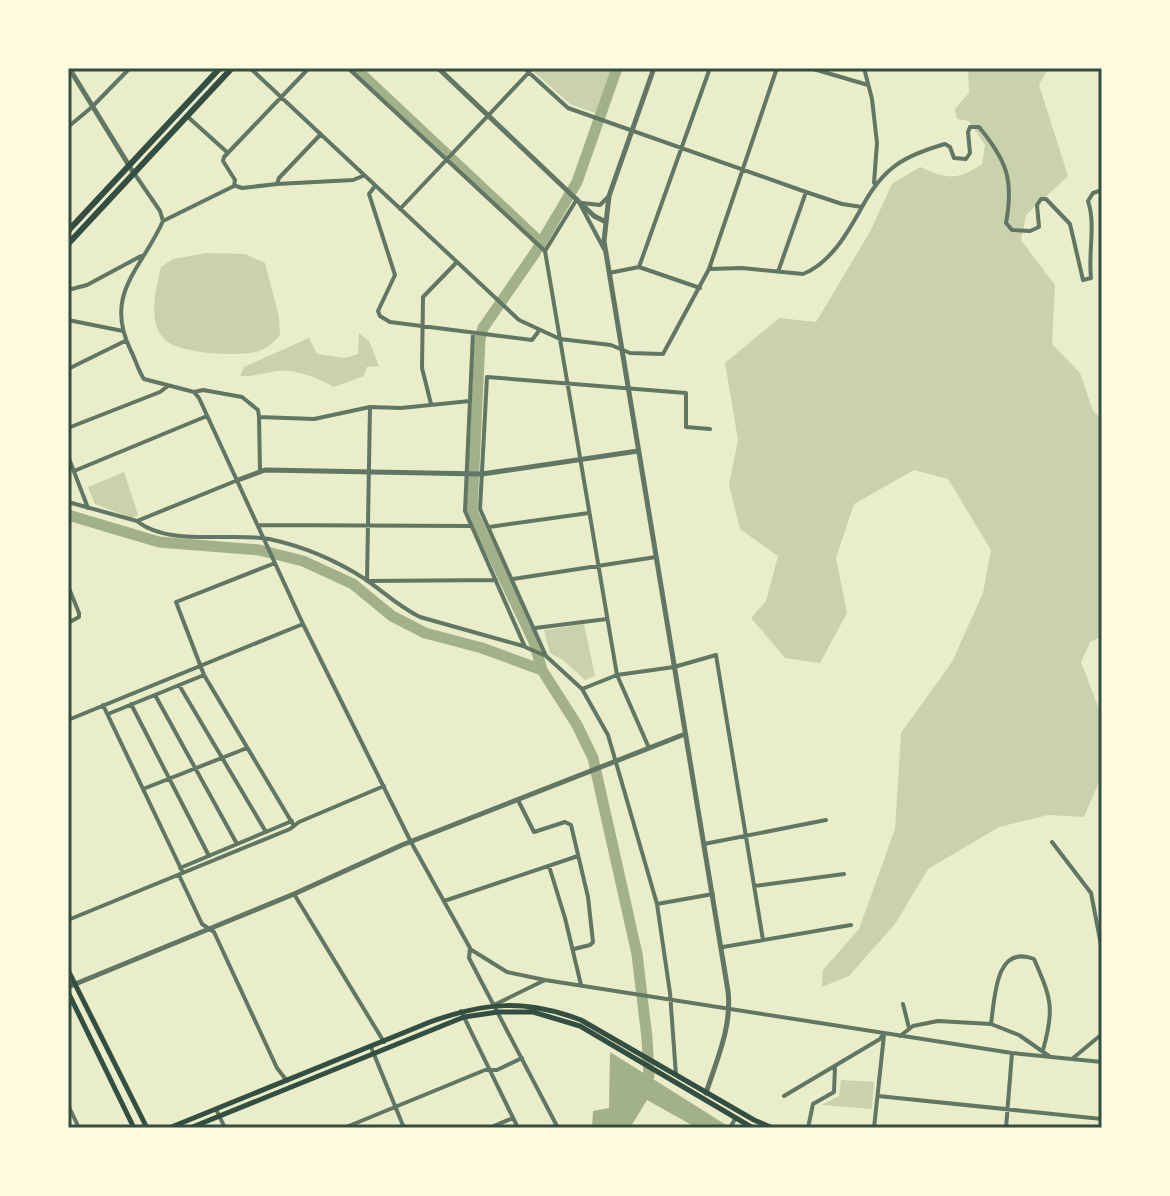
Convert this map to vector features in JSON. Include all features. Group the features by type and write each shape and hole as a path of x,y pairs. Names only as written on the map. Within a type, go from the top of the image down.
{"highway":[{"path":"68,244 220,68"},
{"path":"69,230 232,68"}],"main road":[{"path":"68,970 147,1128"},
{"path":"68,990 134,1128"},
{"path":"190,1128 287,1081 372,1051 384,1042 494,1005 526,1005 555,1010 609,1035 674,1076 733,1124 753,1128"},
{"path":"169,1128 218,1113 463,1014 533,1012 580,1026 773,1128"}],"street":[{"path":"69,68 160,211 163,221"},
{"path":"68,127 130,68"},
{"path":"250,68 503,307 538,331 560,339 611,345 630,353 663,354 709,269 777,68"},
{"path":"234,186 235,180 223,161 228,153 309,68"},
{"path":"348,68 448,157 543,250 617,675 649,748"},
{"path":"438,68 574,197 604,221"},
{"path":"654,68 609,196 604,221 621,349 723,947 729,1008 726,1037 703,1100"},
{"path":"639,267 710,68"},
{"path":"810,68 868,85"},
{"path":"864,68 872,99 877,143 875,183"},
{"path":"400,209 529,69 568,108 806,192 862,207"},
{"path":"187,115 228,153"},
{"path":"709,269 803,274 823,261 862,207 875,183 893,167 922,150 945,144 950,147 954,158 966,159 970,153 970,127 979,127 998,154 1010,182 1006,223 1012,230 1030,231 1039,227 1037,205 1041,199 1046,199 1070,224 1083,280 1091,278 1093,215 1088,201 1093,193 1102,190"},
{"path":"277,184 279,178 320,135"},
{"path":"260,470 258,410 242,397 203,390 194,392 144,379 125,341 120,316 123,291 163,221 234,186 242,188 353,180 363,176"},
{"path":"375,186 369,194 395,275 378,314 390,322 532,340 538,331"},
{"path":"778,272 806,192"},
{"path":"574,197 600,205 609,196"},
{"path":"543,250 574,197"},
{"path":"574,197 606,251"},
{"path":"68,290 87,285 143,255"},
{"path":"431,404 422,368 423,297 456,263"},
{"path":"609,273 639,267 700,288"},
{"path":"68,320 123,331"},
{"path":"474,333 465,511 527,648"},
{"path":"68,369 125,341"},
{"path":"545,656 480,509 487,377 686,393 686,427 710,429"},
{"path":"68,428 160,392 168,386"},
{"path":"194,392 238,480 303,624 411,842 470,948 507,972 545,980 1012,1053 1102,1062"},
{"path":"259,417 314,419 370,407 401,408 470,401"},
{"path":"367,581 370,407"},
{"path":"74,471 207,416"},
{"path":"68,502 131,522 260,470 480,474 638,451"},
{"path":"68,456 88,508"},
{"path":"489,527 589,513"},
{"path":"137,521 147,528 172,534 265,540 330,560 420,617 545,656 582,689 608,735 657,904 669,1000 674,1076"},
{"path":"258,525 471,526"},
{"path":"513,579 656,557"},
{"path":"275,562 176,602 204,675 293,824"},
{"path":"367,581 496,580"},
{"path":"68,586 79,617 68,623"},
{"path":"535,628 607,619"},
{"path":"68,720 303,624"},
{"path":"582,689 617,675 674,667 716,655 763,940"},
{"path":"108,714 204,675"},
{"path":"179,685 266,832"},
{"path":"155,695 237,844"},
{"path":"131,704 209,856"},
{"path":"103,705 202,924 214,932 277,1068 287,1081"},
{"path":"68,990 75,984 411,842 685,734"},
{"path":"143,789 247,748"},
{"path":"68,920 384,786"},
{"path":"518,800 534,832 569,822 588,897 593,942 574,949"},
{"path":"704,844 826,820"},
{"path":"181,872 237,844 293,824"},
{"path":"1052,842 1091,893 1102,950"},
{"path":"443,901 578,856"},
{"path":"549,866 574,949 581,985"},
{"path":"754,886 844,874"},
{"path":"294,894 384,1042"},
{"path":"657,904 713,894"},
{"path":"723,947 851,925"},
{"path":"470,948 469,958 558,1128"},
{"path":"991,1024 1004,963 1014,955 1034,959 1050,996 1051,1006 1043,1050"},
{"path":"494,1005 545,980"},
{"path":"903,1004 909,1028"},
{"path":"463,1014 518,1128"},
{"path":"900,1036 909,1028 938,1021 991,1024 1019,1035 1049,1057"},
{"path":"784,1096 880,1039 884,1033"},
{"path":"874,1128 884,1033"},
{"path":"1072,1059 1102,1034"},
{"path":"372,1051 404,1128"},
{"path":"1006,1128 1012,1053"},
{"path":"344,1128 522,1058"},
{"path":"808,1128 813,1104 834,1092 835,1067"},
{"path":"878,1096 1102,1119"},
{"path":"68,1105 79,1128"},
{"path":"218,1113 225,1128"},
{"path":"489,1128 513,1118"}],"shaded area":[{"path":"537,68 614,68 598,114 570,104 534,72"},
{"path":"968,68 1048,68 1039,85 1068,176 1026,215 1021,240 1055,285 1052,344 1080,373 1093,411 1102,419 1102,636 1090,642 1081,662 1101,714 1102,775 1084,817 1048,815 999,827 928,869 895,924 849,976 822,987 823,970 859,929 895,829 901,733 952,662 983,593 991,550 948,479 914,470 854,504 836,558 847,613 820,663 785,658 751,618 766,601 778,556 740,529 729,485 738,440 725,363 779,318 816,322 871,230 892,184 920,167 938,174 958,176 982,164 985,145 969,121 957,119 955,109 969,93"},
{"path":"207,253 245,254 265,263 279,317 280,335 274,342 254,352 217,354 180,348 164,339 154,314 161,267 173,259"},
{"path":"359,333 369,341 379,366 367,367 364,376 334,387 292,371 240,376 244,367 309,338 317,354 345,358 358,354"},
{"path":"124,472 138,515 132,518 95,504 88,487"},
{"path":"584,624 595,676 585,680 550,653 544,630"},
{"path":"610,1052 731,1128 697,1128 647,1100 630,1128 592,1128 593,1111 609,1108"},
{"path":"841,1080 874,1082 872,1109 821,1105 839,1096"}],"waterway":[{"path":"355,68 540,242"},
{"path":"617,68 577,182 535,253 483,328 472,511 534,642 542,670 577,725 593,758 637,954 649,1076"},
{"path":"68,515 159,542 259,550 303,561 353,584 392,616 425,633 482,648 542,670"}]}
